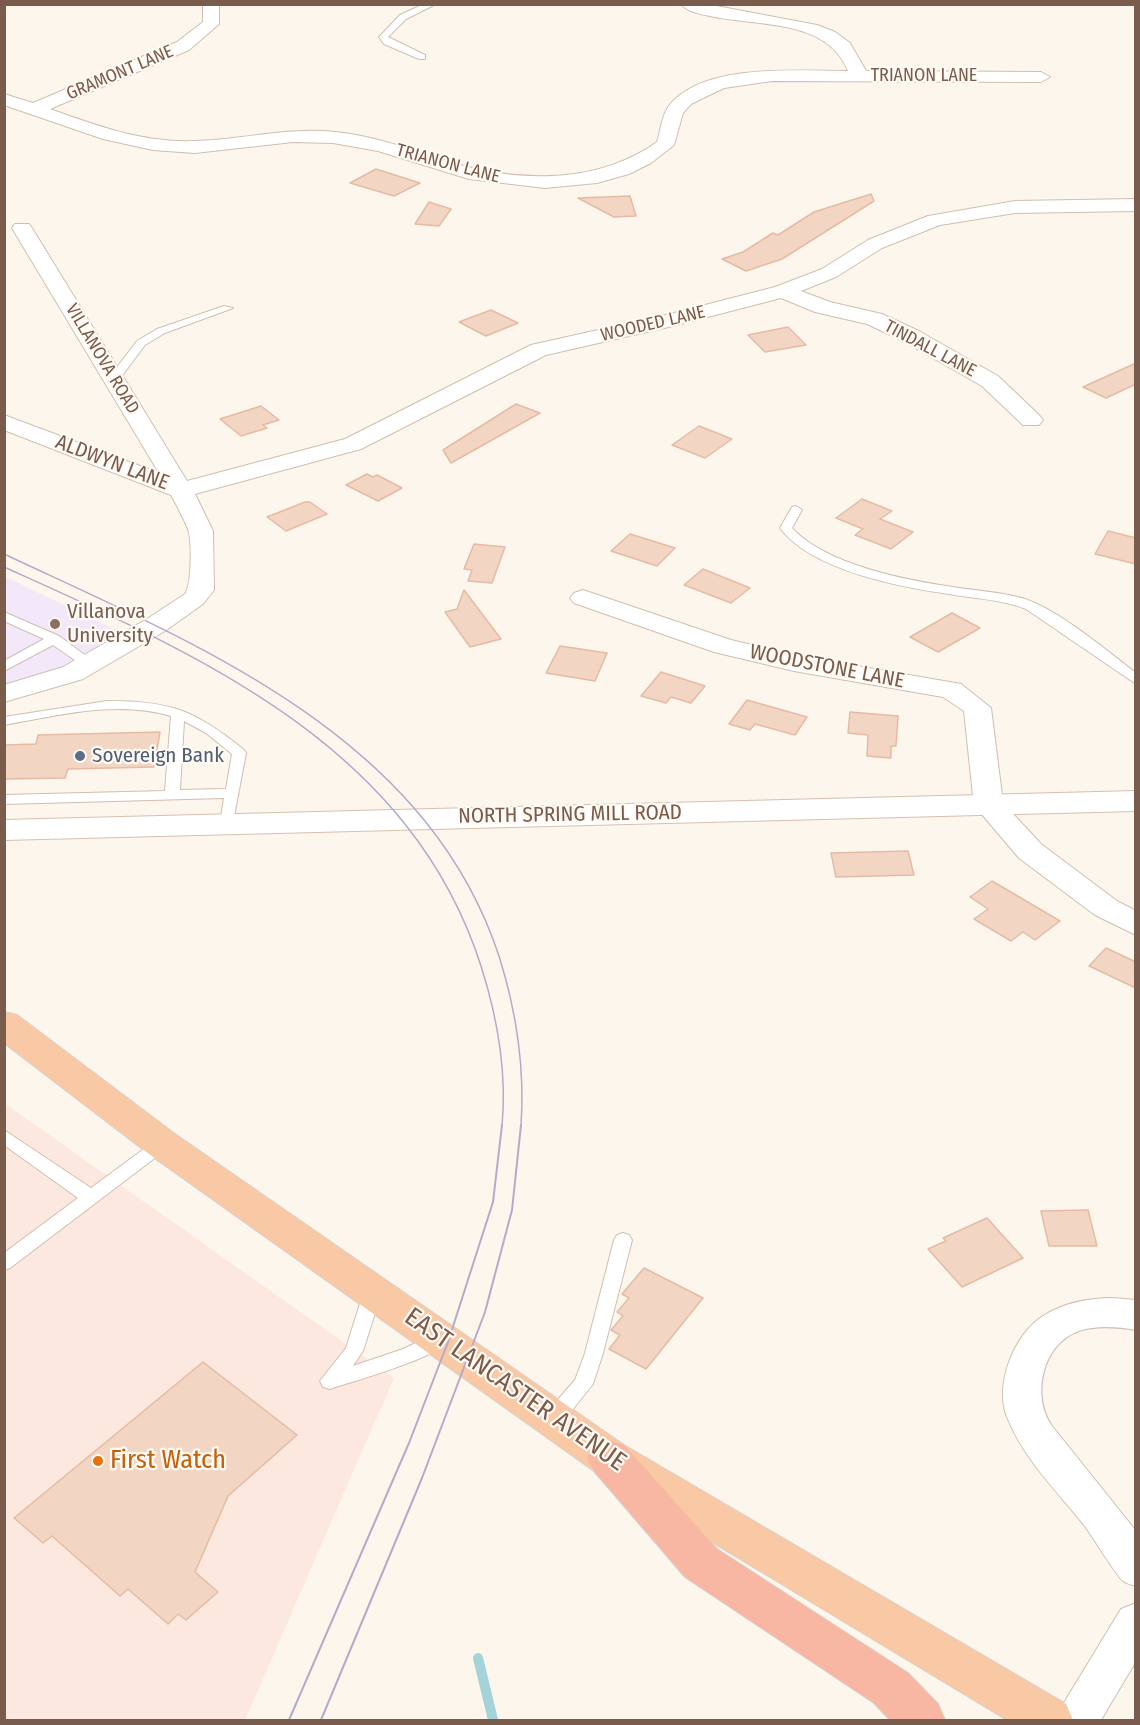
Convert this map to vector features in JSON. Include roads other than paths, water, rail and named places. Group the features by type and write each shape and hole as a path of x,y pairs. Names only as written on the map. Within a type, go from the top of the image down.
{"highway":[{"name":"EAST LANCASTER AVENUE","path":"4,1024 162,1144 609,1458 1049,1720"},
{"path":"609,1458 701,1563 891,1688 921,1720"}],"main road":[{"name":"NORTH SPRING MILL ROAD","path":"5,823 227,824 1136,801"}],"street":[{"name":"GRAMONT LANE","path":"34,109 183,46 211,24 211,4"},
{"path":"689,4 716,14 793,25 826,35 846,50 859,76"},
{"name":"TRIANON LANE","path":"34,109 124,139 158,146 192,147 283,137 330,136 372,143 494,178 557,181 617,172 651,156 669,139 675,110 692,95 703,90 764,77 1041,77"},
{"path":"4,99 34,109"},
{"name":"WOODED LANE","path":"181,490 352,444 539,350 673,320 782,291 829,273 875,244 935,220 1015,207 1136,204"},
{"name":"VILLANOVA ROAD","path":"22,228 181,490"},
{"name":"TINDALL LANE","path":"782,291 823,307 874,319 911,336 990,381 1031,420"},
{"name":"ALDWYN LANE","path":"4,422 181,490 201,531 203,573 201,590 175,613 90,664 64,676 4,694"},
{"name":"WOODSTONE LANE","path":"583,597 723,646 794,663 951,690 977,708 989,805"},
{"path":"989,805 1030,851 1106,908 1136,925"},
{"path":"1136,1315 1124,1312 1093,1314 1051,1328 1033,1351 1022,1392 1023,1408 1043,1444 1122,1545 1136,1568"},
{"path":"1077,1720 1136,1622"}],"lane":[{"path":"422,57 387,42 383,37 403,17 432,4"},
{"path":"114,379 141,343 161,331 228,308"},
{"path":"796,510 786,528 791,537 813,551 879,574 944,590 1008,599 1031,606 1100,652 1136,680"},
{"path":"4,616 54,639 90,664"},
{"path":"4,667 54,639"},
{"path":"4,721 98,706 133,704 178,712 208,727 239,753 227,824"},
{"path":"172,795 178,712"},
{"path":"5,823 172,795 232,793"},
{"path":"4,1136 92,1198"},
{"path":"4,1263 162,1144"},
{"path":"554,1418 583,1384 594,1353 623,1240"},
{"path":"373,1291 354,1351 330,1381 409,1355 441,1339"}],"waterway":[{"path":"478,1658 493,1720"}],"tram line":[{"path":"4,554 153,624 227,663 297,706 361,756 418,813 465,879 499,956 518,1040 522,1083 521,1126"},
{"path":"4,567 151,635 222,674 289,717 350,766 404,823 448,889 481,966 492,1005 502,1065 502,1126"},
{"path":"289,1720 409,1443 448,1342 493,1202 502,1125"},
{"path":"321,1720 422,1478 485,1312 512,1210 521,1125"}],"place":[{"name":"Villanova University","path":"55,624"},
{"name":"Sovereign Bank","path":"80,756"},
{"name":"First Watch","path":"98,1461"}]}
